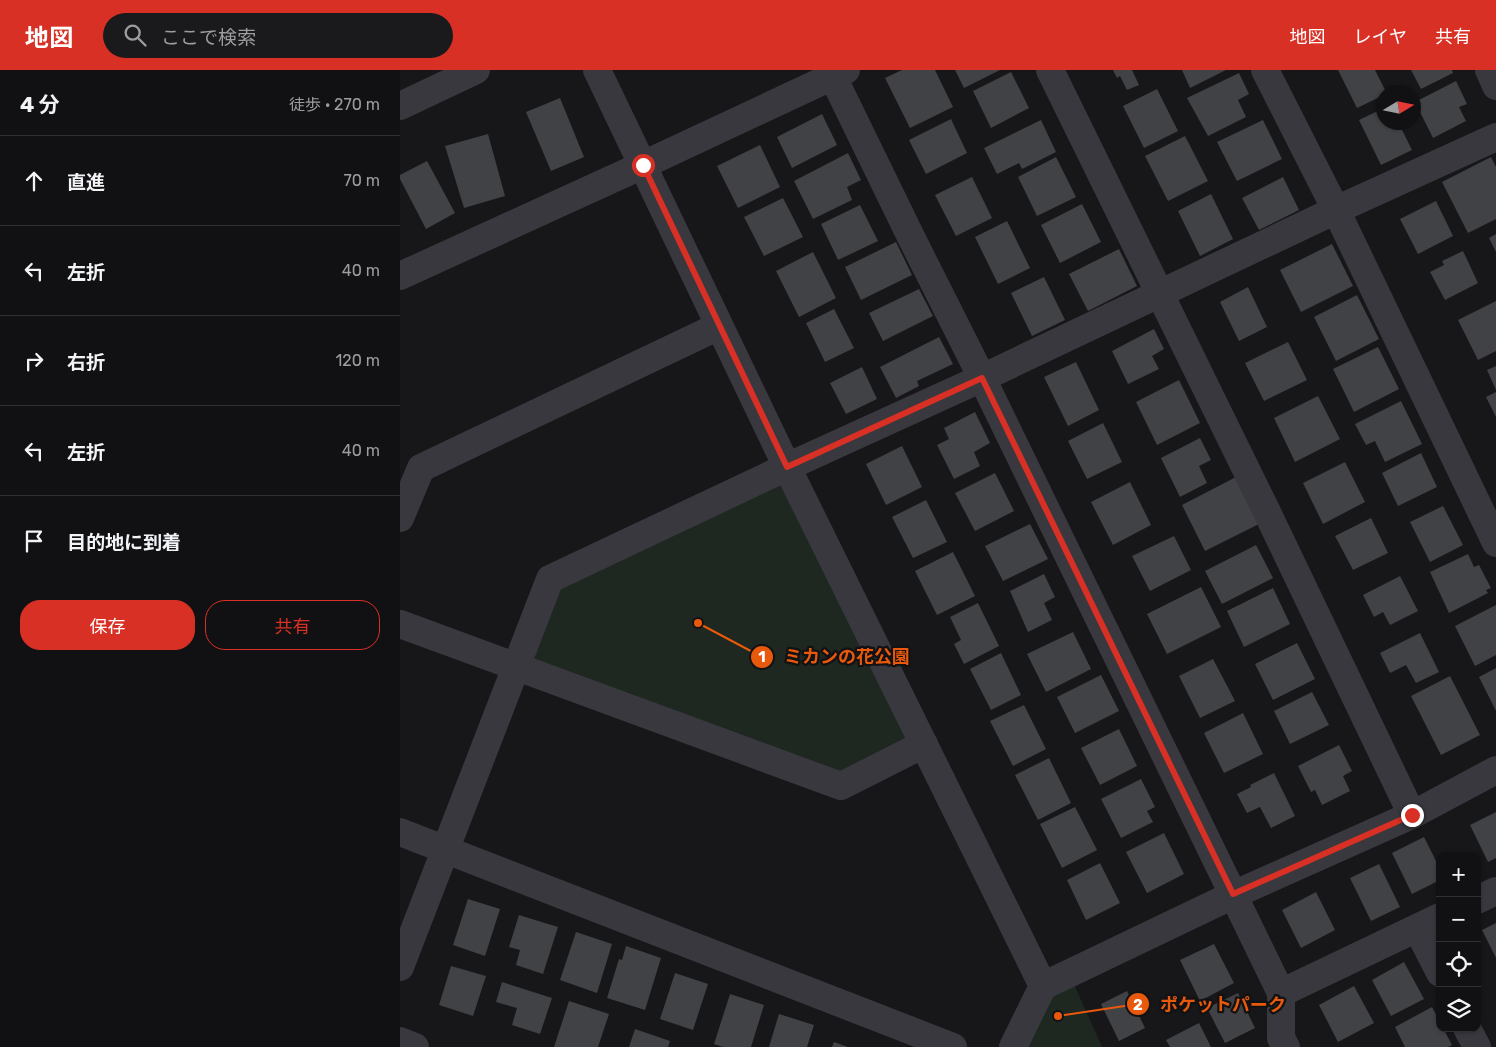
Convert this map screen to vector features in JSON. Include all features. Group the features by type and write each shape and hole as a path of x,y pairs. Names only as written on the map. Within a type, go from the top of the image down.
{"street":[{"path":"400,106 476,70"},
{"path":"597,70 787,467 1043,986"},
{"path":"1050,70 1266,510 1412,815"},
{"path":"1265,70 1336,210 1496,543"},
{"path":"1489,70 1496,86"},
{"path":"400,276 840,73 910,235 982,378 1282,993 1281,1038 1286,1047"},
{"path":"400,967 550,579 1496,136"},
{"path":"400,518 421,468 719,326"},
{"path":"400,624 841,786 924,744"},
{"path":"1013,1047 1043,986 1233,894 1412,815 1496,770"},
{"path":"400,832 953,1047"},
{"path":"1481,898 1496,891"},
{"path":"1282,993 1428,923 1436,956"},
{"path":"1469,1032 1477,1047"},
{"path":"400,1041 415,1047"}],"shaded area":[{"path":"787,467 924,744 841,786 515,666 550,579"},
{"path":"1069,973 1102,1047 1013,1047"}],"building":[{"path":"902,70 935,70 953,107 910,128 885,78"},
{"path":"955,70 1000,70 964,88"},
{"path":"1113,70 1132,70 1139,85 1127,90 1120,76 1117,78"},
{"path":"1182,70 1226,70 1190,88"},
{"path":"1338,70 1375,70 1382,85 1376,85 1376,99 1357,108"},
{"path":"1411,70 1452,70 1453,73 1421,89 1421,85 1419,85"},
{"path":"1011,72 1029,108 991,128 973,91"},
{"path":"1239,73 1249,94 1238,100 1246,117 1208,136 1187,98"},
{"path":"1456,81 1467,104 1459,107 1466,121 1433,138 1421,114 1421,99"},
{"path":"1157,89 1178,131 1144,148 1123,106"},
{"path":"560,98 584,157 551,171 526,112"},
{"path":"1376,112 1376,130 1402,130 1412,150 1381,165 1359,120"},
{"path":"822,114 837,145 792,168 777,137"},
{"path":"951,119 967,153 926,174 909,140"},
{"path":"1041,120 1056,152 1022,169 1019,163 997,174 984,148"},
{"path":"1263,120 1282,159 1237,181 1217,142"},
{"path":"488,134 505,196 464,208 445,146"},
{"path":"1185,136 1208,181 1168,201 1145,156"},
{"path":"760,145 780,187 738,208 717,166"},
{"path":"848,153 861,180 847,187 852,200 813,219 794,181"},
{"path":"1056,157 1076,197 1037,216 1018,177"},
{"path":"1491,157 1496,167 1496,219 1468,233 1442,182"},
{"path":"427,161 455,213 426,229 400,179 400,175"},
{"path":"972,177 992,218 956,236 935,195"},
{"path":"1283,177 1299,210 1259,230 1242,198"},
{"path":"1211,194 1233,239 1200,256 1178,211"},
{"path":"783,198 803,237 764,256 744,217"},
{"path":"1436,201 1453,236 1418,254 1400,219"},
{"path":"1082,204 1101,242 1060,263 1041,225"},
{"path":"860,205 878,241 838,260 821,224"},
{"path":"1007,221 1030,268 998,284 975,237"},
{"path":"1496,234 1496,252 1489,238"},
{"path":"896,242 912,275 861,300 845,267"},
{"path":"1332,244 1353,286 1301,312 1280,270"},
{"path":"1119,249 1137,286 1088,311 1069,274"},
{"path":"1463,251 1478,283 1445,300 1430,272 1444,265 1442,261"},
{"path":"813,252 836,298 799,317 776,271"},
{"path":"1044,277 1065,320 1032,336 1011,293"},
{"path":"1248,287 1267,327 1239,341 1220,302"},
{"path":"919,289 933,316 883,341 869,313"},
{"path":"1357,295 1379,339 1336,361 1314,317"},
{"path":"1496,301 1496,351 1478,360 1458,320"},
{"path":"834,309 854,348 825,362 806,323"},
{"path":"1154,329 1164,349 1152,356 1159,369 1128,384 1112,351"},
{"path":"939,337 953,364 917,381 919,386 896,398 880,367"},
{"path":"1288,342 1307,380 1264,401 1245,363"},
{"path":"1378,347 1399,389 1354,412 1333,369"},
{"path":"1076,362 1099,410 1068,426 1044,377"},
{"path":"1496,366 1496,390 1487,370"},
{"path":"862,367 877,399 846,414 830,383"},
{"path":"1179,380 1200,423 1157,445 1136,402"},
{"path":"1496,392 1496,417 1486,397"},
{"path":"1318,396 1340,439 1295,462 1274,418"},
{"path":"1401,401 1422,444 1385,462 1375,441 1366,445 1355,424"},
{"path":"975,412 990,443 974,452 980,466 954,479 937,445 949,439 944,428"},
{"path":"1103,423 1122,462 1087,479 1068,441"},
{"path":"1200,438 1211,460 1199,466 1207,483 1180,497 1161,458"},
{"path":"902,446 922,487 886,505 866,464"},
{"path":"1421,453 1437,487 1398,506 1382,473"},
{"path":"1345,462 1365,502 1323,524 1303,483"},
{"path":"995,473 1014,511 975,531 955,493"},
{"path":"1236,477 1259,524 1205,551 1182,505"},
{"path":"1130,482 1151,525 1113,545 1091,502"},
{"path":"926,500 947,542 913,558 892,517"},
{"path":"1443,506 1463,545 1430,562 1410,522"},
{"path":"1371,518 1388,553 1353,570 1335,536"},
{"path":"1030,524 1048,559 1003,581 985,546"},
{"path":"1174,536 1191,570 1150,591 1132,556"},
{"path":"1256,545 1273,578 1222,604 1205,571"},
{"path":"953,552 975,596 937,615 915,571"},
{"path":"1468,554 1474,567 1479,565 1491,588 1486,590 1488,593 1449,613 1430,572"},
{"path":"1044,574 1055,597 1044,603 1052,620 1028,632 1010,591"},
{"path":"1400,576 1418,611 1390,625 1383,612 1374,617 1363,595"},
{"path":"1201,587 1221,627 1167,654 1147,614"},
{"path":"1273,588 1290,624 1244,647 1227,611"},
{"path":"978,603 999,646 964,664 954,644 961,640 950,617"},
{"path":"1496,605 1496,655 1475,666 1455,626"},
{"path":"1073,632 1091,669 1046,692 1027,654"},
{"path":"1420,633 1439,672 1416,683 1406,665 1390,673 1380,653"},
{"path":"1297,643 1315,679 1273,700 1255,664"},
{"path":"1001,653 1021,695 991,710 970,669"},
{"path":"1213,659 1235,701 1200,718 1179,676"},
{"path":"1496,668 1496,711 1479,677"},
{"path":"1101,675 1119,711 1075,733 1057,697"},
{"path":"1450,676 1480,735 1441,755 1411,696"},
{"path":"1312,692 1329,725 1290,744 1274,711"},
{"path":"1024,705 1046,749 1013,766 990,721"},
{"path":"1243,713 1263,754 1224,773 1204,733"},
{"path":"1119,729 1137,766 1100,785 1081,748"},
{"path":"1339,745 1352,771 1343,776 1350,791 1322,805 1315,790 1311,792 1298,766"},
{"path":"1049,758 1071,803 1038,820 1015,775"},
{"path":"1274,773 1295,816 1271,828 1260,807 1247,813 1237,794"},
{"path":"1141,779 1155,807 1147,811 1153,822 1121,838 1101,799"},
{"path":"1075,807 1097,850 1062,868 1040,824"},
{"path":"1496,812 1496,858 1488,862 1470,825"},
{"path":"1164,833 1184,874 1147,893 1126,852"},
{"path":"1424,837 1436,861 1436,882 1412,894 1392,853"},
{"path":"1100,863 1120,903 1086,920 1067,880"},
{"path":"1379,864 1400,907 1371,921 1350,878"},
{"path":"1316,892 1335,930 1301,948 1282,910"},
{"path":"468,899 500,909 485,956 453,945"},
{"path":"519,915 558,927 543,974 516,965 520,950 509,947"},
{"path":"1496,923 1496,958 1482,930"},
{"path":"576,932 612,944 597,993 560,980"},
{"path":"1214,944 1234,983 1200,1001 1180,960"},
{"path":"626,946 661,958 645,1010 607,998 619,959 622,960"},
{"path":"1404,962 1424,999 1391,1016 1372,980"},
{"path":"451,966 486,976 473,1016 439,1005"},
{"path":"675,973 708,984 693,1030 660,1019"},
{"path":"502,982 552,998 540,1034 512,1025 517,1008 496,1002"},
{"path":"1354,986 1374,1023 1338,1042 1319,1005"},
{"path":"1127,991 1145,1028 1119,1041 1101,1004"},
{"path":"1238,993 1255,1028 1225,1043 1207,1008"},
{"path":"730,994 764,1005 751,1047 723,1047 714,1044"},
{"path":"569,1001 609,1014 598,1047 554,1047"},
{"path":"1432,1007 1436,1014 1436,1032 1445,1032 1452,1045 1448,1047 1405,1047 1395,1027"},
{"path":"779,1014 814,1025 807,1047 769,1047"},
{"path":"1199,1023 1211,1047 1170,1047 1166,1040"},
{"path":"635,1029 670,1041 668,1047 629,1047"},
{"path":"834,1042 848,1047 832,1047"}],"place":[{"name":"ミカンの花公園","path":"698,623"},
{"name":"ポケットパーク","path":"1058,1016"}],"route":[{"path":"643,165 787,467 982,378 1233,894 1412,815"}]}
